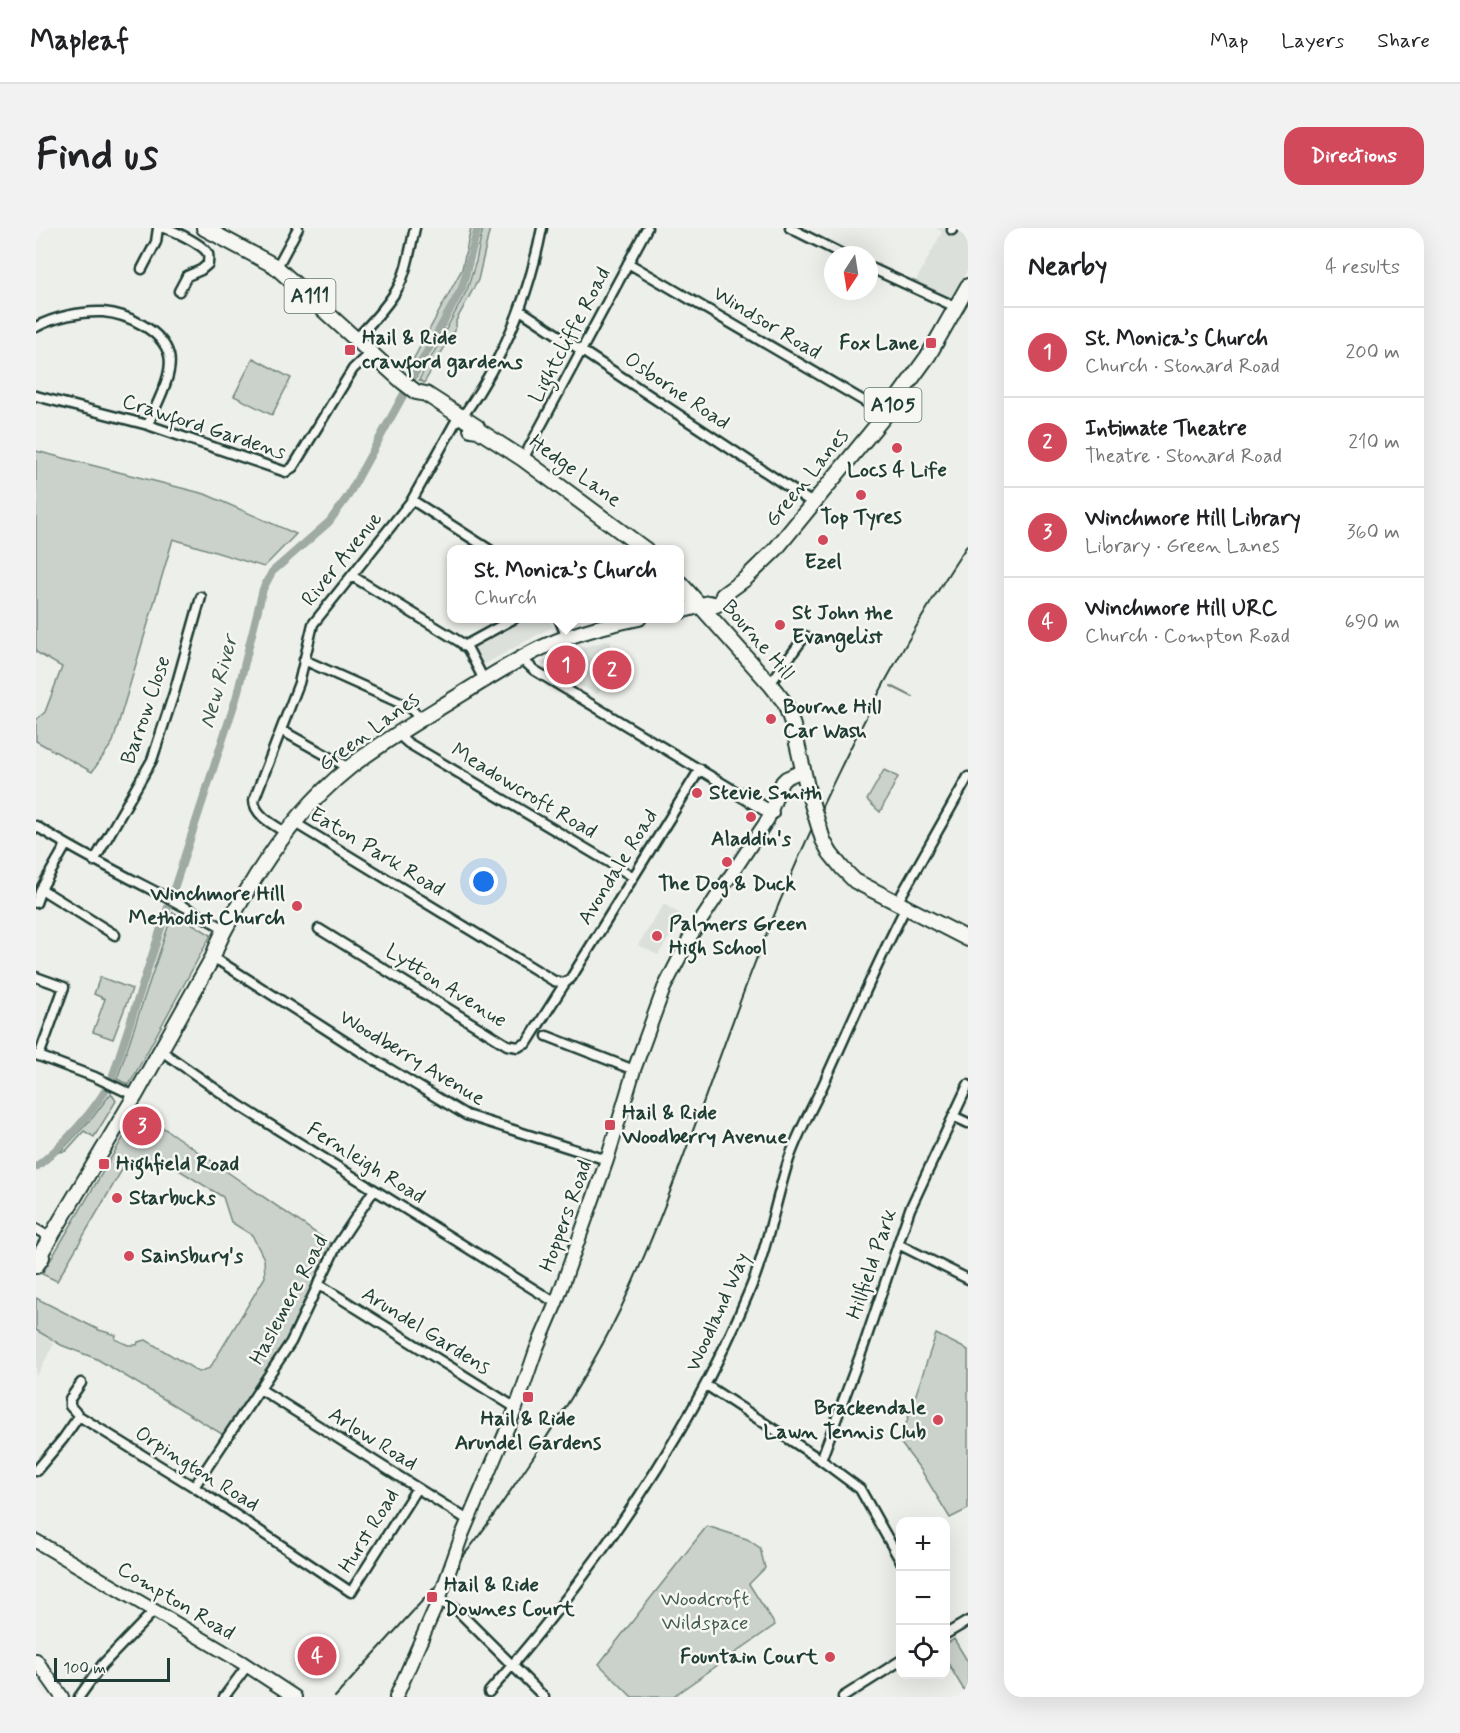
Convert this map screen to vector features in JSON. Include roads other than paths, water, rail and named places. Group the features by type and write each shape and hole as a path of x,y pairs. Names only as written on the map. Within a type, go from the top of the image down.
{"main road":[{"name":"Hedge Lane","path":"204,228 277,267 416,392 421,401 459,419 472,430 478,430 523,459 641,545"},
{"name":"Green Lanes","path":"684,610 705,604 717,594 723,595 764,562 886,414 915,375 968,286"},
{"path":"684,586 705,604"},
{"name":"Bourne Hill","path":"705,604 785,703 793,726 808,791 823,840 830,853 855,881 968,939"},
{"name":"Green Lanes","path":"38,1258 135,1096 213,957 219,939 258,872 290,828 334,781 421,719 521,658 567,638 621,623"}],"street":[{"path":"142,268 156,242 158,228"},
{"path":"163,228 183,232 209,255 208,264 188,276 179,291"},
{"path":"277,267 298,228"},
{"path":"357,338 382,311 397,289 407,264 415,228"},
{"name":"River Avenue","path":"290,828 261,815 254,805 255,796 299,683 313,624 412,500 459,419 492,371 520,310 533,273 542,228"},
{"name":"Lightcliffe Road","path":"523,459 647,228"},
{"path":"790,228 826,246"},
{"name":"Windsor Road","path":"628,263 886,414"},
{"path":"878,271 956,307"},
{"name":"Osborne Road","path":"520,310 813,504"},
{"path":"36,327 59,318 102,312 119,315 153,332 164,344 169,357 170,373 148,424"},
{"name":"Crawford Gardens","path":"36,396 148,424 286,472 293,467 353,369 371,352"},
{"path":"412,500 484,545"},
{"path":"352,576 464,646 473,657 484,680"},
{"name":"Barrow Close","path":"94,861 152,760 201,597"},
{"path":"464,646 506,623"},
{"path":"561,623 567,638"},
{"path":"770,684 805,636"},
{"path":"521,658 534,670 772,813"},
{"path":"304,660 409,707 421,719"},
{"path":"281,730 350,768"},
{"name":"Meadowcroft Road","path":"398,734 408,743 632,876"},
{"name":"Hoppers Road","path":"396,1697 439,1599 468,1520 516,1408 607,1160 634,1070 675,965 690,937 772,813 782,782 804,770"},
{"name":"Avondale Road","path":"565,983 571,978 632,876 704,771"},
{"name":"Woodland Way","path":"489,1692 589,1570 679,1436 706,1385 762,1259 789,1160 902,905 968,777"},
{"path":"36,826 94,861 225,929"},
{"name":"Eaton Park Road","path":"290,828 554,981 565,983"},
{"path":"36,903 41,889 66,845"},
{"path":"41,889 115,935"},
{"name":"Lytton Avenue","path":"319,929 512,1047 520,1047 527,1043 565,983"},
{"name":"Woodberry Avenue","path":"213,957 363,1053 466,1115 607,1160"},
{"path":"36,977 64,987 38,1055 95,1077 135,1096"},
{"path":"547,1036 634,1070"},
{"name":"Fernleigh Road","path":"160,1050 240,1106 556,1303"},
{"name":"Hillfield Park","path":"821,1460 918,1190 968,1085"},
{"path":"953,1116 968,1124"},
{"name":"Haslemere Road","path":"194,1487 291,1342 336,1247 374,1190"},
{"path":"36,1228 51,1238"},
{"path":"898,1244 968,1279"},
{"name":"Arundel Gardens","path":"318,1284 516,1408"},
{"path":"36,1471 79,1416 70,1406 70,1400 81,1383"},
{"path":"706,1385 821,1460 860,1489 896,1553"},
{"name":"Arlow Road","path":"260,1389 468,1520"},
{"name":"Orpington Road","path":"79,1416 194,1487 351,1592"},
{"name":"Hurst Road","path":"351,1592 417,1488"},
{"name":"Compton Road","path":"36,1541 295,1697"},
{"path":"439,1599 456,1609 544,1697"},
{"path":"79,1697 102,1665 154,1611"},
{"path":"950,1631 968,1621"},
{"path":"36,1660 62,1697"},
{"path":"843,1697 896,1664"},
{"path":"224,1697 246,1666"}],"waterway":[{"name":"New River","path":"36,1167 78,1126 98,1102 112,1078 236,699 263,589 272,572 329,522 348,496 462,288 478,228"},
{"path":"891,686 913,697"}],"railway":[{"path":"335,1697 473,1544 554,1425 600,1350 639,1268 689,1142 752,970 823,805 905,645 968,544"}],"place":[{"name":"Fox Lane","path":"931,343"},
{"name":"Hail & Ride crawford gardens","path":"350,350"},
{"name":"Locs 4 Life","path":"897,448"},
{"name":"Top Tyres","path":"861,495"},
{"name":"Ezel","path":"823,540"},
{"name":"St John the Evangelist","path":"780,625"},
{"name":"St. Monica’s Church","path":"566,665"},
{"name":"Intimate Theatre","path":"612,670"},
{"name":"Bourne Hill Car Wash","path":"771,719"},
{"name":"Stevie Smith","path":"697,793"},
{"name":"Aladdin's","path":"751,817"},
{"name":"The Dog & Duck","path":"727,862"},
{"name":"Winchmore Hill Methodist Church","path":"297,906"},
{"name":"Palmers Green High School","path":"657,936"},
{"name":"Hail & Ride Woodberry Avenue","path":"610,1125"},
{"name":"Winchmore Hill Library","path":"142,1126"},
{"name":"Highfield Road","path":"104,1164"},
{"name":"Starbucks","path":"117,1198"},
{"name":"Sainsbury's","path":"129,1256"},
{"name":"Hail & Ride Arundel Gardens","path":"528,1397"},
{"name":"Brackendale Lawn Tennis Club","path":"938,1420"},
{"name":"Hail & Ride Downes Court","path":"432,1597"},
{"name":"Winchmore Hill URC","path":"317,1656"},
{"name":"Fountain Court","path":"830,1657"}],"park label":[{"name":"Woodcroft Wildspace","path":"705,1611"}]}
